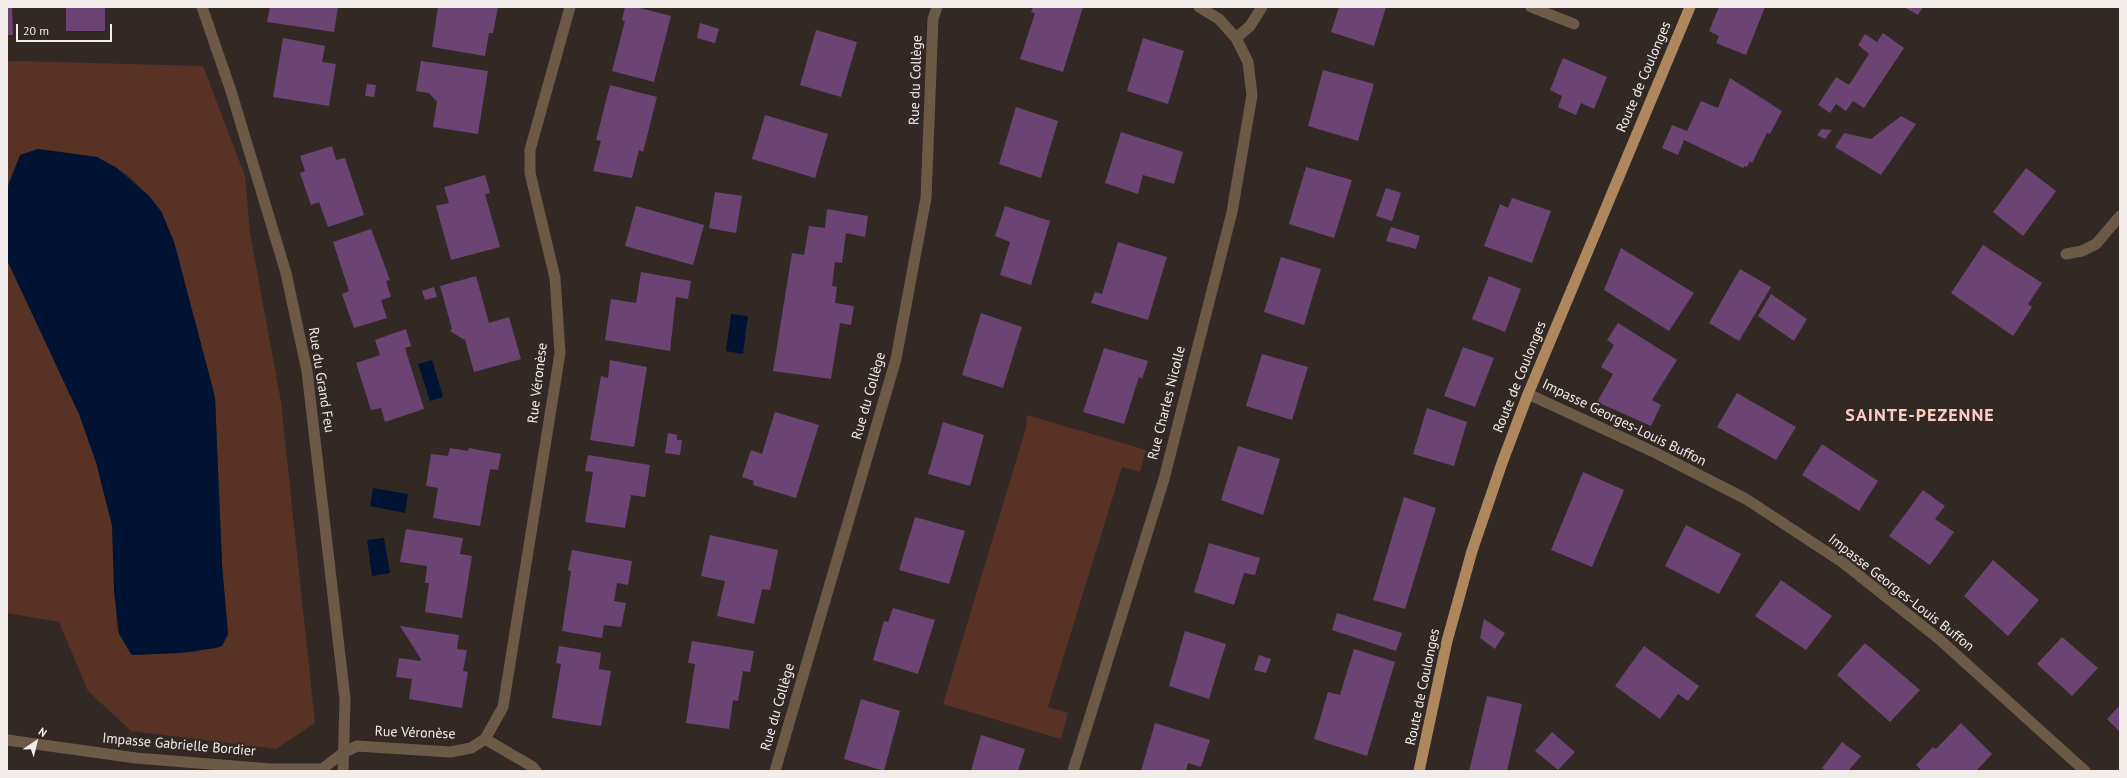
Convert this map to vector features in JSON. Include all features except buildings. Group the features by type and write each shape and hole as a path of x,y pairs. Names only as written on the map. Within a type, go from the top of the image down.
{"main road":[{"name":"Route de Coulonges","path":"1420,771 1447,641 1472,550 1528,394 1690,7"}],"street":[{"name":"Rue du Grand Feu","path":"202,7 231,91 286,273 307,371 345,699 343,771"},
{"name":"Rue Véronèse","path":"343,753 357,746 450,752 471,748 485,739 503,707 560,353 555,278 530,173 530,150 570,7"},
{"name":"Rue du Collège","path":"929,7 933,19"},
{"name":"Rue du Collège","path":"775,771 896,359 926,198 933,19 937,7"},
{"name":"Rue Charles Nicolle","path":"1073,771 1164,479 1232,212 1252,95 1248,62 1236,38 1219,18 1199,7"},
{"path":"1236,38 1250,26 1262,7"},
{"path":"1531,7 1574,24"},
{"path":"2066,254 2082,250 2096,244 2120,216"},
{"name":"Impasse Georges-Louis Buffon","path":"1528,394 1656,453 1746,499 1842,562 1939,639 2085,771"},
{"path":"485,739 533,767 536,771"},
{"name":"Impasse Gabrielle Bordier","path":"7,740 136,758 271,769 322,769 343,753"}],"shaded area":[{"path":"7,62 203,66 245,176 250,233 281,402 315,723 276,749 131,731 88,691 59,622 7,613 7,260 79,414 96,462 112,525 117,629 129,652 132,655 196,652 228,634 222,565 215,397 174,242 161,211 149,196 129,176 97,157 38,149 9,183 7,191"},
{"path":"1027,415 1146,450 1140,472 1122,467 1048,707 1068,713 1061,739 943,704 1026,428"}],"water":[{"path":"38,149 97,157 117,168 149,196 161,211 174,242 215,397 222,565 228,634 222,646 180,653 132,655 119,634 114,591 112,525 96,462 79,414 7,260 7,191 9,183 20,155"},
{"path":"731,314 748,316 743,354 726,351"},
{"path":"432,360 443,397 430,401 418,364"},
{"path":"373,488 408,494 405,513 370,506"},
{"path":"384,538 390,573 372,576 367,540"}],"district":[{"name":"SAINTE-PEZENNE","path":"1920,416"}]}
